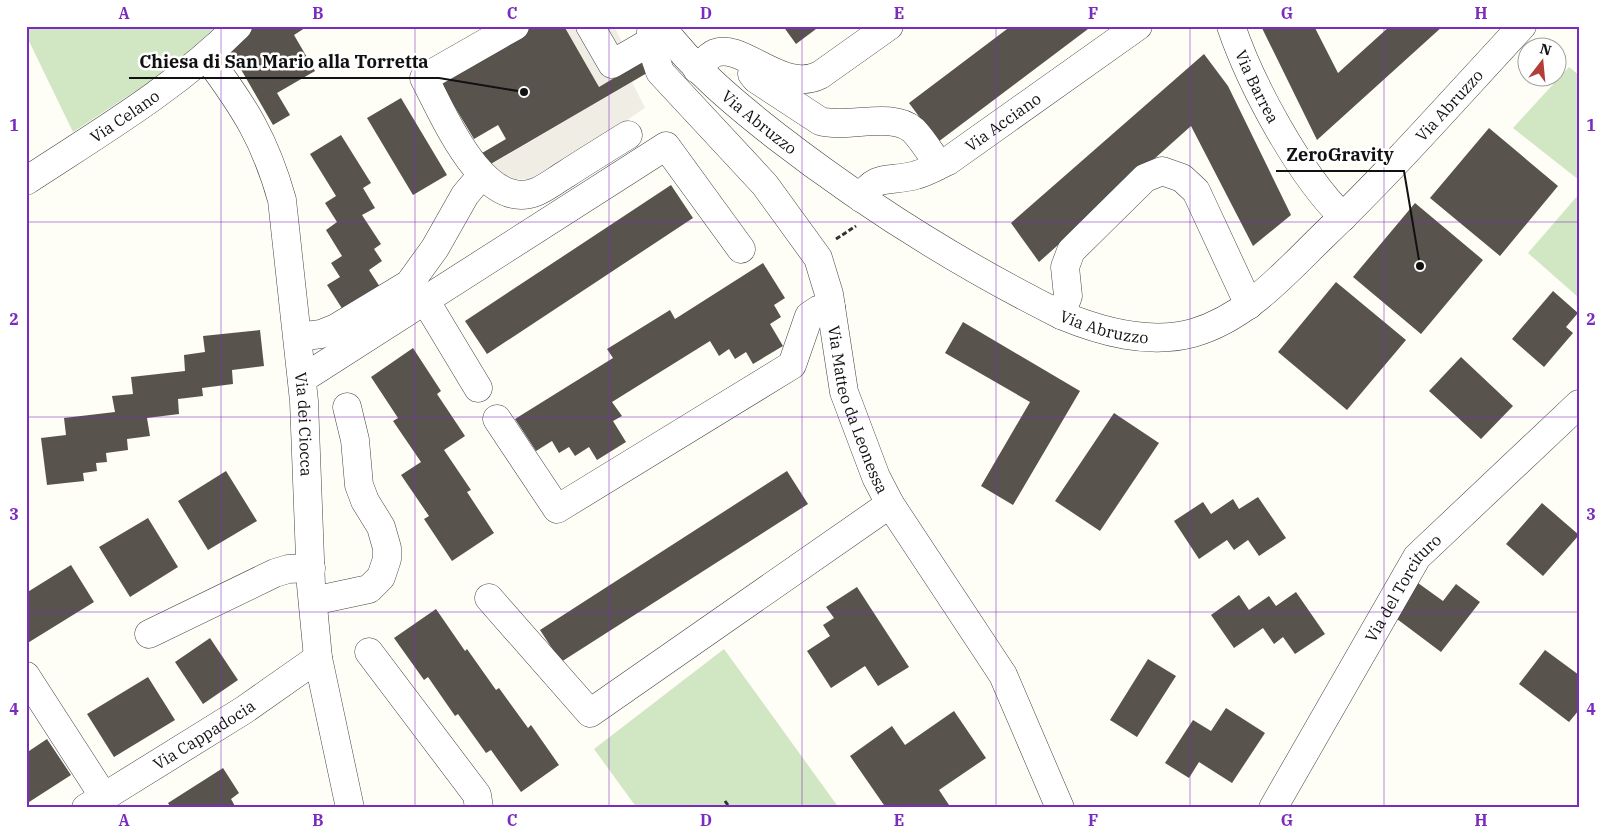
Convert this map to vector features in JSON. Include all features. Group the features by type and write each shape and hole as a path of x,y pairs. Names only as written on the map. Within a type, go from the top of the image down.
{"street":[{"name":"Via Celano","path":"26,181 167,88 206,57 238,26"},
{"path":"515,26 424,78 470,161 481,176 509,191 528,194 543,188 628,135"},
{"path":"590,26 612,64 655,32"},
{"path":"698,68 712,55 722,51 736,54 787,77 802,80 814,78 889,26"},
{"name":"Via Acciano","path":"866,201 869,186 880,180 915,176 939,165 1138,26"},
{"name":"Via Barrea","path":"1231,26 1263,96 1281,129 1311,179 1344,216"},
{"name":"Via Abruzzo","path":"655,32 698,68 752,118 866,201 941,248 1061,316 1109,332 1152,338 1173,337 1212,327 1264,294 1344,216 1522,26"},
{"name":"Via Matteo da Leonessa","path":"655,32 656,65 666,81 766,185 815,254 826,278 832,307 839,370 846,399 876,477 890,504 1003,675 1060,808"},
{"name":"Via dei Ciocca","path":"206,57 247,114 274,171 282,200 302,379 310,568 318,658 350,808"},
{"path":"755,64 752,74 756,79 820,121 832,123 892,122 906,126 917,135 939,165"},
{"path":"302,379 666,146 741,249"},
{"path":"1061,316 1068,296 1065,267 1071,251 1145,178 1162,171 1182,178 1196,191 1249,304"},
{"path":"298,336 321,334 336,328 409,284 435,248 464,195 481,176"},
{"path":"425,300 478,388"},
{"path":"497,419 557,509 792,366 809,316 818,310 832,307"},
{"name":"Via del Torcituro","path":"1273,808 1417,557 1579,404"},
{"path":"313,601 369,589 381,577 387,559 387,548 381,526 359,485 355,440 347,407"},
{"path":"489,598 590,713 890,504"},
{"path":"148,634 275,573 288,569 310,568"},
{"path":"369,652 477,795 479,808"},
{"name":"Via Cappadocia","path":"95,802 244,710 318,658"},
{"path":"26,676 95,802"}],"path":[{"path":"815,254 861,222 866,201"},
{"path":"725,801 730,808"}],"green space":[{"path":"26,26 212,26 215,31 169,69 73,132 26,35"},
{"path":"1568,68 1579,75 1579,180 1513,128 1550,88 1568,88"},
{"path":"1579,194 1579,296 1578,297 1528,253"},
{"path":"724,649 839,808 637,808 594,749"}],"shaded area":[{"path":"564,26 614,26 624,46 641,62 599,87"},
{"path":"632,82 645,108 541,176 534,179 514,179 500,172 492,164"}],"building":[{"path":"255,26 308,26 294,35 315,71 277,93 290,115 273,125 231,52"},
{"path":"529,26 564,26 599,87 641,62 647,73 489,165 482,153 506,139 498,125 474,139 438,79"},
{"path":"783,26 820,26 796,44"},
{"path":"1011,26 1092,26 938,142 909,103"},
{"path":"1261,26 1314,26 1338,73 1390,26 1443,26 1317,140"},
{"path":"1204,54 1228,86 1291,215 1253,246 1191,126 1039,262 1011,223"},
{"path":"401,98 447,175 413,195 367,118"},
{"path":"1489,128 1558,186 1500,256 1430,198"},
{"path":"341,135 371,183 363,188 375,208 362,215 381,244 374,249 382,261 369,270 380,287 343,310 327,285 340,277 331,263 342,256 326,230 337,222 325,203 336,196 310,154"},
{"path":"671,185 693,218 487,354 465,321"},
{"path":"1415,203 1483,260 1421,334 1353,277"},
{"path":"763,263 785,298 774,305 781,317 770,324 783,346 753,364 746,352 735,359 729,349 719,356 710,341 612,402 622,416 613,421 626,442 597,460 589,447 575,456 569,447 559,453 552,441 536,451 515,419 613,358 607,349 670,310 675,319"},
{"path":"1336,282 1406,340 1347,410 1278,352"},
{"path":"1553,291 1578,313 1566,327 1573,333 1544,367 1512,339"},
{"path":"963,322 1080,391 1013,505 981,486 1030,402 945,353"},
{"path":"260,330 264,366 232,370 233,384 202,388 203,396 178,399 179,414 147,418 150,436 127,439 128,450 106,453 107,462 96,463 97,471 83,473 84,481 47,485 41,438 66,435 64,418 115,412 112,396 133,394 131,377 185,371 184,355 205,352 203,336"},
{"path":"413,348 441,391 437,394 465,436 444,450 471,490 467,492 494,533 452,561 424,519 429,516 401,475 421,462 393,421 398,418 371,377"},
{"path":"1461,357 1513,406 1481,439 1429,391"},
{"path":"1114,413 1159,443 1100,531 1055,501"},
{"path":"226,471 257,521 208,550 178,501"},
{"path":"787,471 808,504 561,662 540,630"},
{"path":"1258,497 1286,538 1259,556 1248,540 1234,550 1227,540 1199,559 1174,521 1203,502 1211,514 1233,499 1239,509"},
{"path":"1542,503 1579,535 1543,576 1506,544"},
{"path":"148,518 178,567 130,597 99,547"},
{"path":"71,565 94,602 26,644 26,593"},
{"path":"1418,583 1443,601 1456,584 1480,602 1441,652 1393,616"},
{"path":"857,587 909,667 878,686 865,666 831,688 807,651 830,636 823,625 834,618 826,607"},
{"path":"1296,592 1325,634 1295,654 1283,637 1274,644 1263,628 1234,648 1211,615 1239,595 1249,610 1269,596 1276,606"},
{"path":"436,609 465,651 467,649 496,690 499,688 528,728 531,725 559,765 521,792 491,750 486,753 458,714 455,716 428,677 424,680 394,638"},
{"path":"210,638 238,680 203,704 175,662"},
{"path":"1545,650 1579,675 1579,710 1569,722 1519,684"},
{"path":"1148,659 1176,676 1137,737 1110,720"},
{"path":"148,677 175,720 114,757 87,714"},
{"path":"1226,708 1265,733 1232,783 1199,762 1189,778 1165,763 1193,720 1211,731"},
{"path":"954,711 986,758 939,790 951,808 886,808 850,756 892,726 905,745"},
{"path":"47,739 71,775 26,804 26,753"},
{"path":"223,768 239,793 231,799 236,808 171,808 168,803"}],"place":[{"name":"Chiesa di San Mario alla Torretta","path":"524,92"},
{"name":"ZeroGravity","path":"1420,266"}]}
